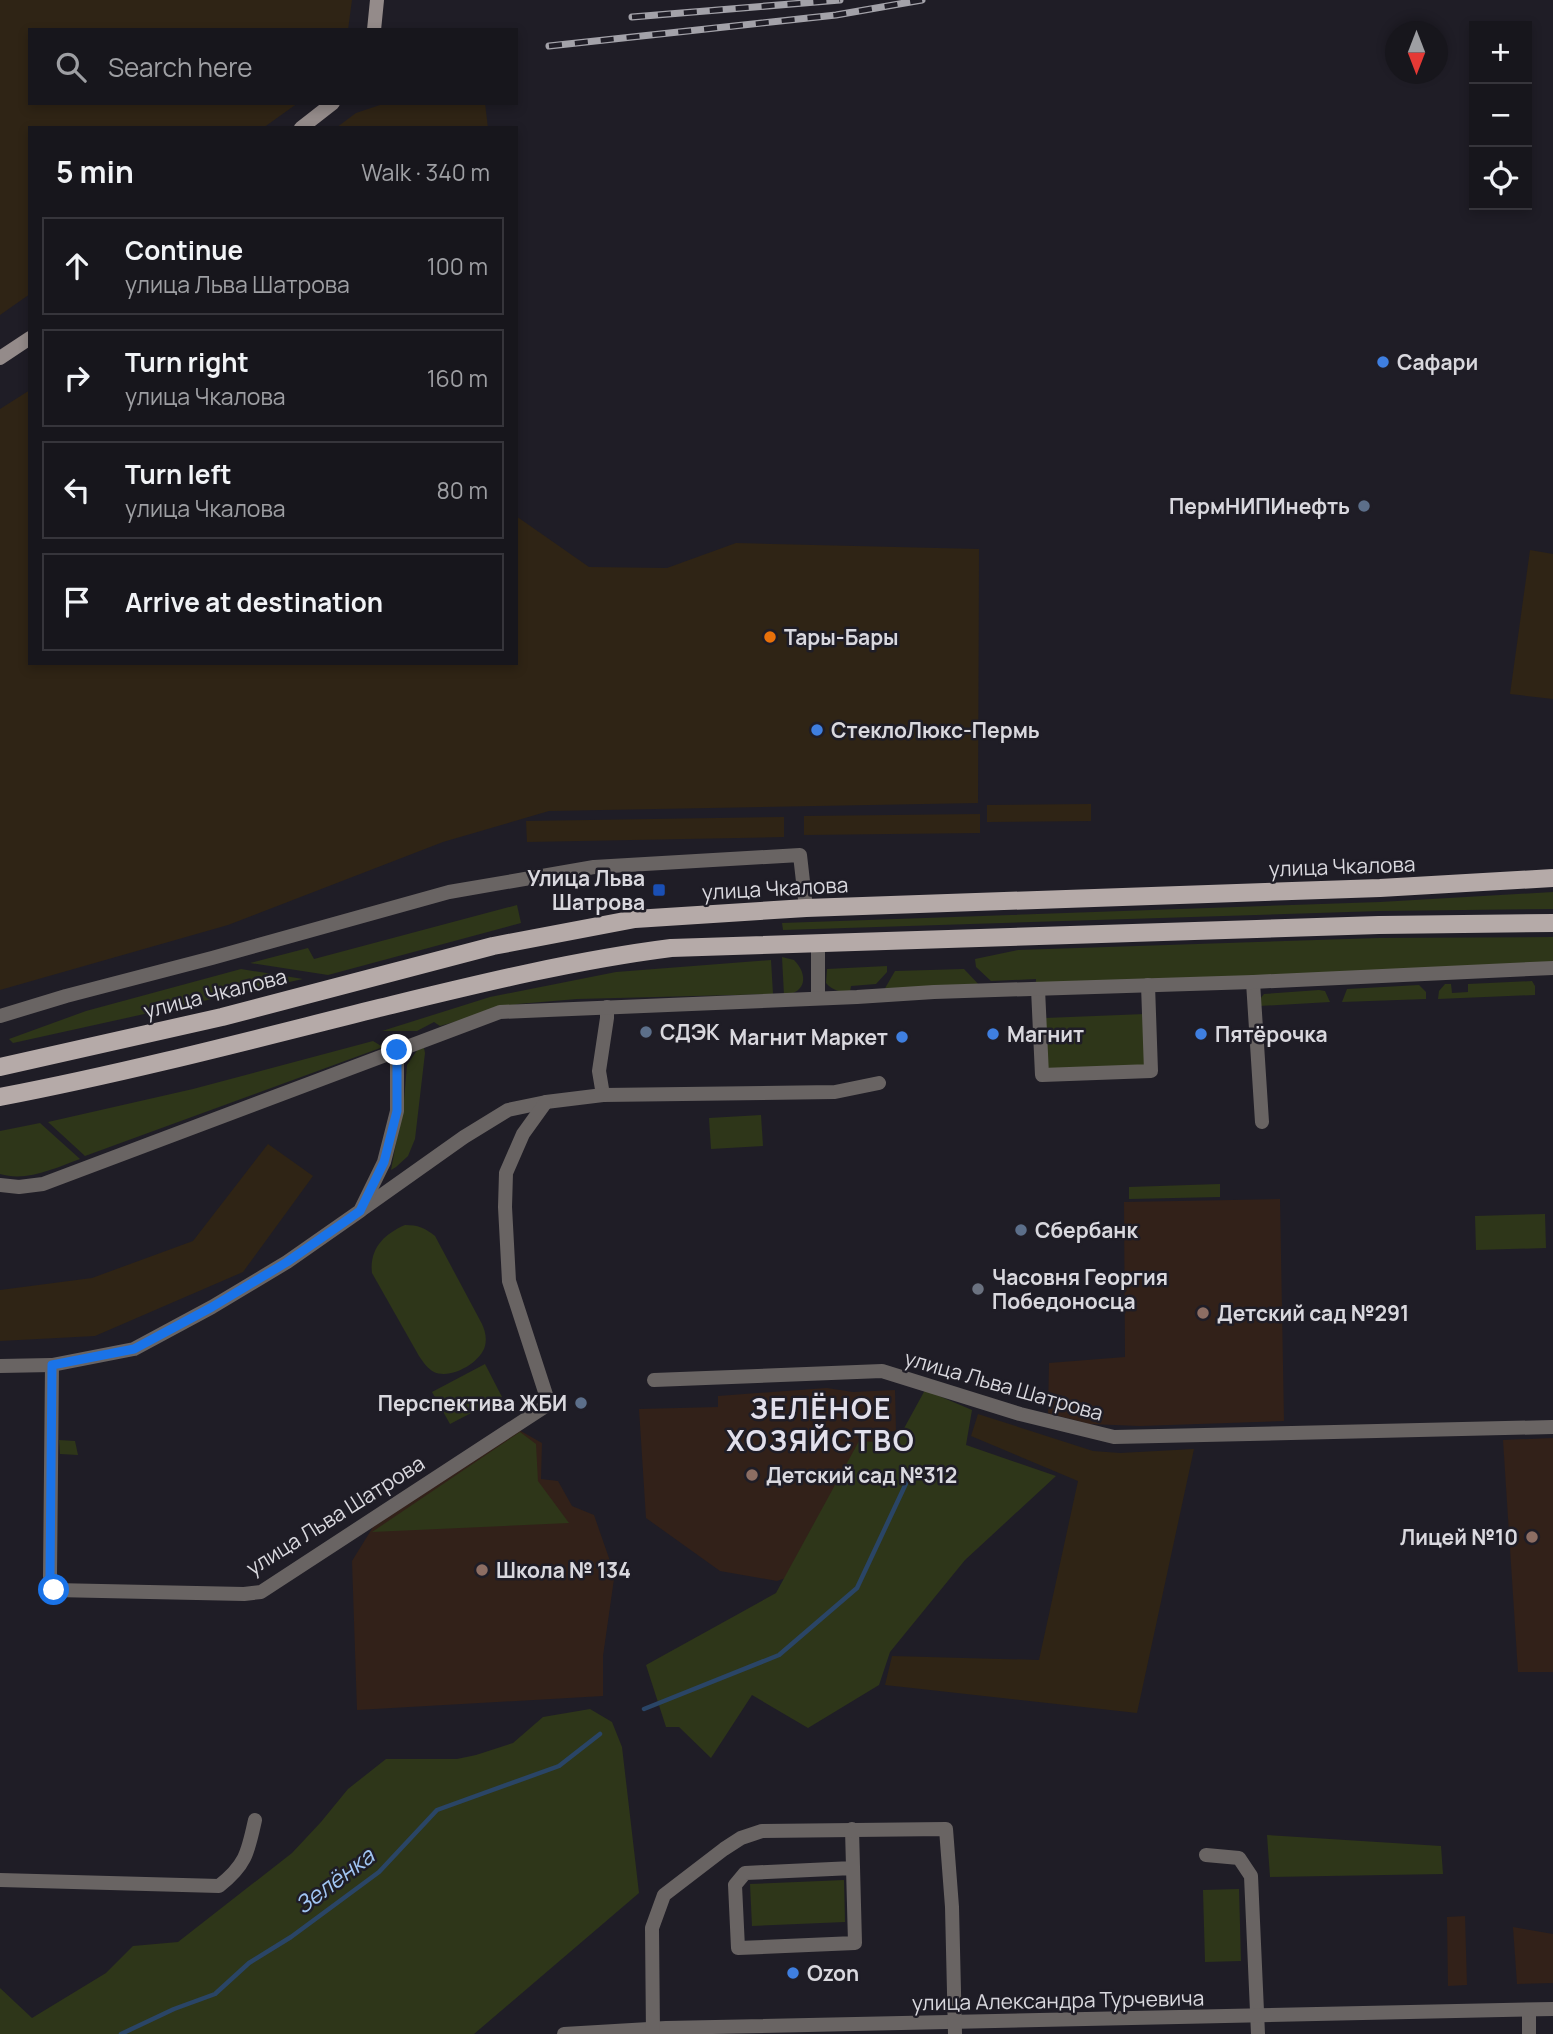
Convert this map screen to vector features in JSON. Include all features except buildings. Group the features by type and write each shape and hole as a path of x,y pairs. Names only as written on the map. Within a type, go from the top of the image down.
{"main road":[{"name":"улица Чкалова","path":"8,1065 222,1017 493,946 635,919 806,908 1380,888 1553,878"},
{"path":"0,1097 132,1070 509,976 605,957 671,948 1379,925 1553,923"}],"street":[{"path":"374,28 376,0"},
{"path":"304,126 330,105"},
{"path":"0,358 28,339"},
{"path":"0,1016 449,892 594,867 800,855 806,908"},
{"path":"818,943 818,998"},
{"path":"0,1185 19,1187 43,1184 500,1012 1553,968"},
{"path":"1253,982 1262,1122"},
{"path":"1038,989 1042,1075 1152,1071 1148,985"},
{"path":"603,1095 600,1071 607,1007"},
{"path":"360,1211 384,1162 397,1111 397,1050"},
{"path":"0,1366 52,1365 134,1349 287,1262 464,1137 508,1110 603,1095 835,1092 879,1083"},
{"name":"улица Льва Шатрова","path":"52,1365 50,1576 54,1590 244,1594 261,1592 549,1404 509,1281 505,1208 506,1173 523,1133 546,1102"},
{"name":"улица Льва Шатрова","path":"654,1380 882,1371 1020,1414 1114,1437 1553,1427"},
{"path":"0,1880 219,1886 234,1875 247,1854 255,1820"},
{"path":"852,1829 855,1943 738,1948 735,1885 745,1873 853,1868"},
{"path":"653,2032 652,1928 664,1895 741,1838 762,1831 852,1829 946,1829 952,1907 955,2029"},
{"path":"1206,1855 1239,1858 1251,1876 1258,2034"},
{"path":"1529,2010 1530,2034"},
{"name":"улица Александра Турчевича","path":"564,2034 653,2032 666,2028 955,2029 1258,2016 1553,2010"}],"shaded area":[{"path":"0,0 352,0 348,28 28,28 28,105 295,105 266,126 28,126 28,295 0,315"},
{"path":"380,105 485,105 488,126 339,126 356,113"},
{"path":"28,391 28,665 518,665 518,517 589,567 667,568 736,543 979,549 978,803 549,811 443,842 228,925 0,990 0,409"},
{"path":"1530,550 1553,554 1553,699 1510,694"},
{"path":"1091,804 1091,821 987,822 987,805"},
{"path":"980,814 980,833 804,835 804,816"},
{"path":"784,817 784,837 527,842 526,821"},
{"path":"268,1144 313,1176 243,1272 95,1336 0,1341 0,1290 92,1278 193,1241"},
{"name":"Детский сад №291","path":"1280,1199 1284,1421 1140,1426 1089,1424 1048,1413 1049,1363 1125,1357 1124,1202"},
{"name":"Детский сад №312","path":"827,1388 853,1392 895,1390 896,1431 885,1432 810,1570 777,1581 720,1571 646,1518 639,1409 718,1407 718,1396"},
{"path":"978,1414 1093,1451 1120,1453 1194,1449 1137,1713 885,1685 892,1656 1039,1660 1078,1481 971,1436"},
{"name":"Школа № 134","path":"519,1430 542,1443 541,1479 558,1481 572,1506 594,1515 610,1561 614,1579 603,1656 603,1696 357,1710 352,1561 373,1527"},
{"name":"Лицей №10","path":"1553,1438 1553,1672 1518,1672 1503,1440"},
{"path":"1465,1916 1467,1985 1448,1986 1447,1917"},
{"path":"1513,1927 1553,1934 1553,1983 1517,1984"}],"green space":[{"path":"1553,892 1553,909 1380,911 783,930 782,923 1380,902"},
{"path":"517,905 521,923 328,975 250,963 308,948 314,959"},
{"path":"1553,937 1553,964 1036,985 1036,979 991,981 976,967 975,959 1018,950 1379,938"},
{"path":"782,957 794,960 803,977 801,987 797,991 784,995"},
{"path":"771,960 773,994 577,999 518,1004 440,1026 434,1022 417,1031 382,1031 490,997 616,972"},
{"path":"887,966 887,972 876,984 851,986 850,992 831,988 826,983 827,969"},
{"path":"241,969 303,979 13,1043 9,1039 86,1011"},
{"path":"964,969 982,988 884,990 895,971"},
{"path":"1532,981 1535,995 1438,999 1439,991 1445,984 1451,984 1452,993 1468,992 1468,984"},
{"path":"1419,985 1426,992 1426,999 1342,1002 1347,989"},
{"path":"1325,991 1330,1002 1259,1006 1259,1000 1264,994"},
{"path":"1145,1014 1147,1067 1047,1071 1045,1018"},
{"path":"373,1041 383,1047 85,1156 48,1122 193,1089"},
{"path":"424,1048 415,1139 408,1156 391,1170 404,1100 407,1065 418,1049"},
{"path":"761,1115 763,1146 711,1149 709,1118"},
{"path":"40,1123 80,1159 31,1175 0,1174 0,1131"},
{"path":"1220,1184 1220,1197 1129,1199 1129,1187"},
{"path":"1545,1214 1546,1248 1476,1250 1475,1216"},
{"path":"405,1225 421,1228 435,1236 484,1329 486,1340 482,1352 472,1363 457,1372 441,1374 426,1365 372,1273 373,1257 379,1243"},
{"path":"485,1364 502,1397 450,1424 432,1392"},
{"path":"925,1390 972,1410 966,1445 1056,1476 965,1560 890,1652 879,1685 808,1728 752,1695 711,1758 679,1727 666,1727 646,1665 776,1593 859,1441 896,1443"},
{"path":"520,1432 536,1444 538,1481 569,1523 372,1532"},
{"path":"59,1440 75,1441 78,1455 60,1454"},
{"path":"590,1709 612,1722 622,1747 639,1893 474,2034 0,2034 0,1988 32,2018 106,1973 133,1946 178,1942 292,1853 348,1789 386,1759 457,1759 476,1755 513,1743 543,1717"},
{"path":"1267,1835 1441,1846 1443,1874 1270,1877"},
{"path":"844,1880 845,1922 752,1926 750,1884"},
{"path":"1239,1889 1241,1961 1205,1962 1203,1890"}],"waterway":[{"name":"Зелёнка","path":"644,1709 779,1655 857,1588 910,1475"},
{"name":"Зелёнка","path":"121,2034 174,2009 215,1994 249,1963 291,1937 379,1872 437,1810 559,1766 600,1734"}],"railway":[{"path":"632,17 840,0"},
{"path":"549,46 836,15 922,0"}],"place":[{"name":"Сафари","path":"1383,362"},
{"name":"ПермНИПИнефть","path":"1364,506"},
{"name":"Тары-Бары","path":"770,637"},
{"name":"СтеклоЛюкс-Пермь","path":"817,730"},
{"name":"Улица Льва Шатрова","path":"659,890"},
{"name":"СДЭК","path":"646,1032"},
{"name":"Магнит","path":"993,1034"},
{"name":"Пятёрочка","path":"1201,1034"},
{"name":"Магнит Маркет","path":"902,1037"},
{"name":"Сбербанк","path":"1021,1230"},
{"name":"Часовня Георгия Победоносца","path":"978,1289"},
{"name":"Детский сад №291","path":"1203,1313"},
{"name":"Перспектива ЖБИ","path":"581,1403"},
{"name":"Детский сад №312","path":"752,1475"},
{"name":"Лицей №10","path":"1532,1537"},
{"name":"Школа № 134","path":"482,1570"},
{"name":"Ozon","path":"793,1973"}],"district":[{"name":"ЗЕЛЁНОЕ ХОЗЯЙСТВО","path":"821,1424"}],"route":[{"path":"54,1590 50,1576 52,1365 134,1349 287,1262 360,1211 384,1162 397,1111 397,1050"}]}
